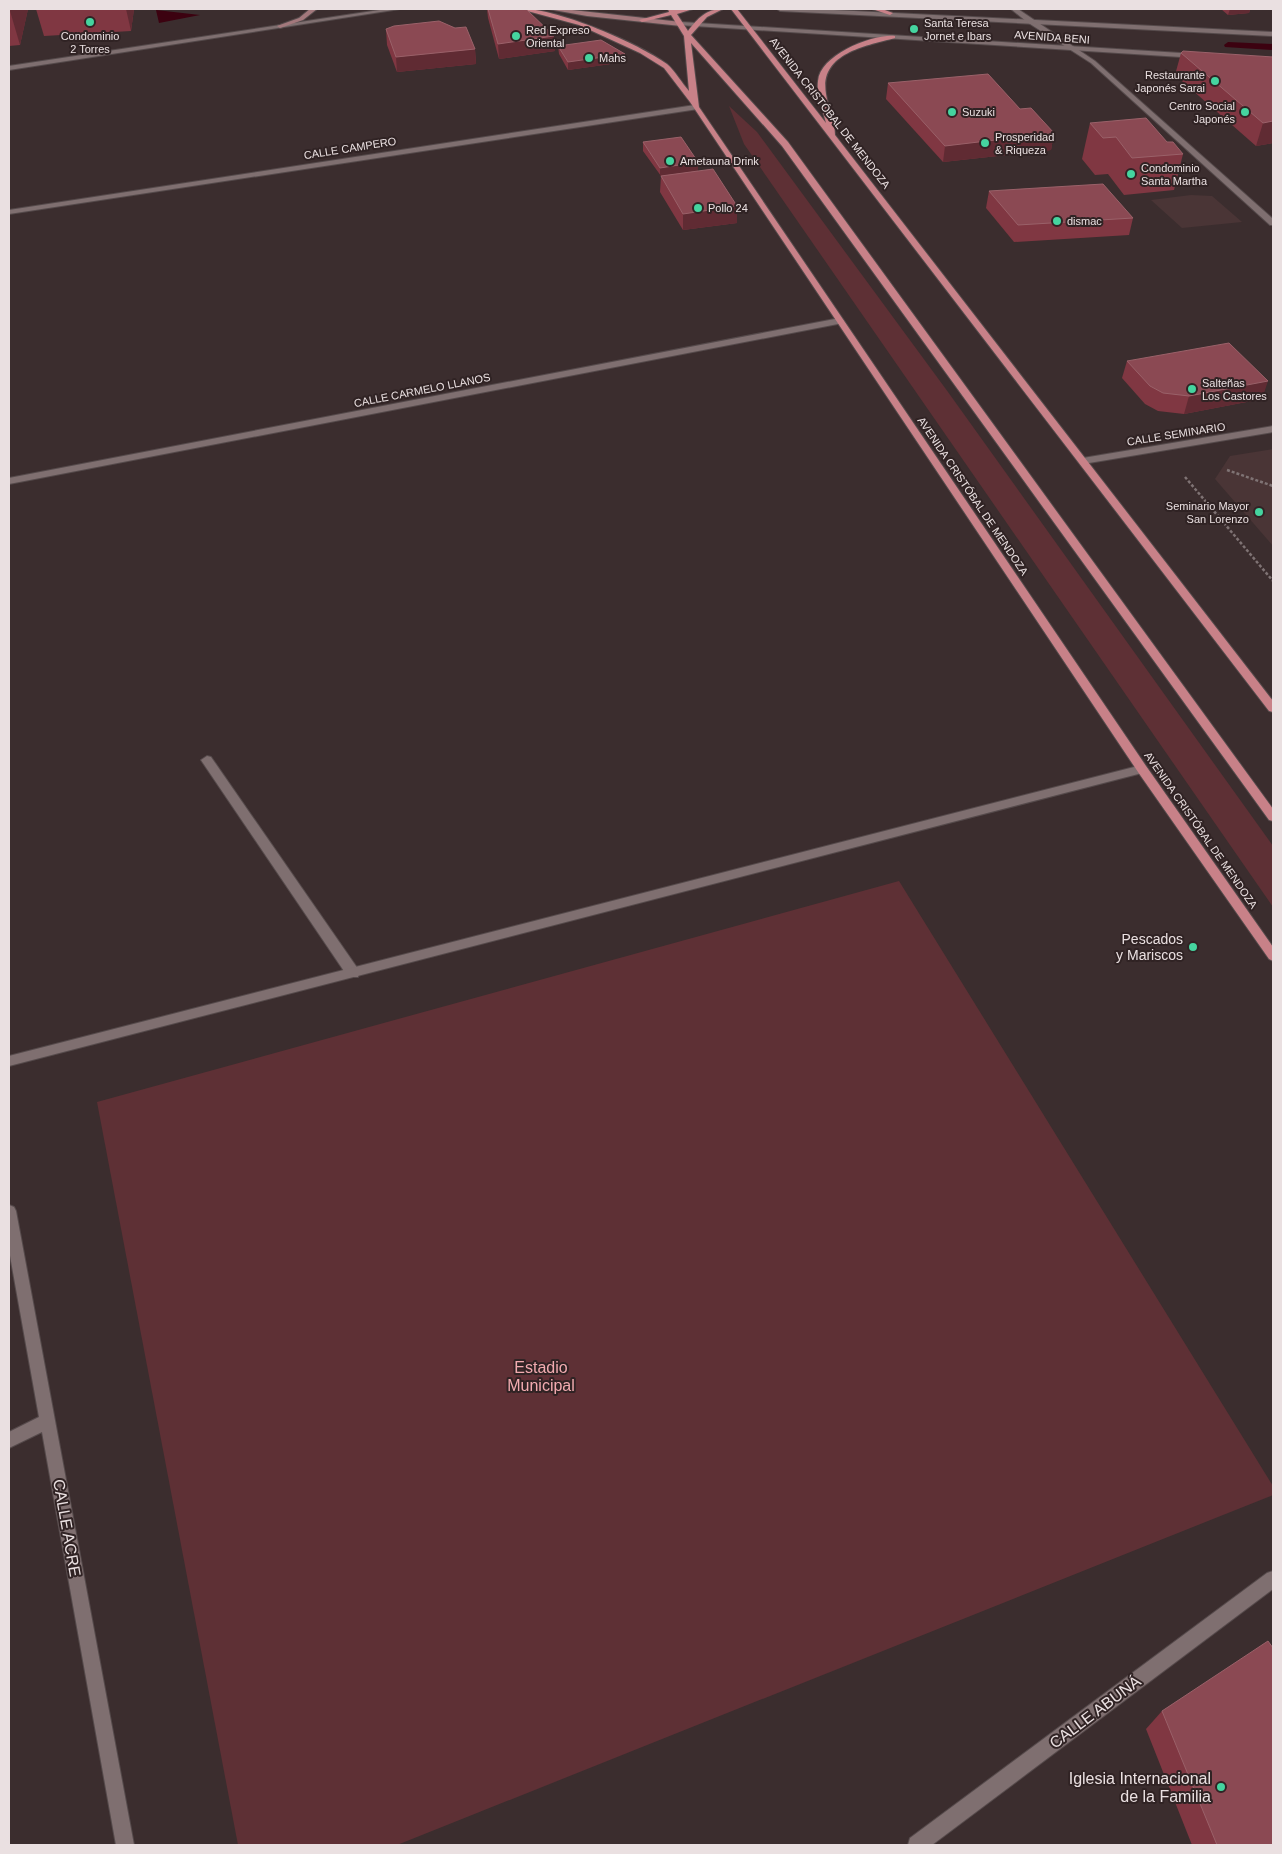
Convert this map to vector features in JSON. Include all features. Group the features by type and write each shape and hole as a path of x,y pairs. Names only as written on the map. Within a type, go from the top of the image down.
{"main road":[{"path":"280,26 301,19 314,9"},
{"name":"AVENIDA CRISTÓBAL DE MENDOZA","path":"523,9 581,24 642,52 666,67 694,104 1142,769 1273,956"},
{"path":"551,9 680,24"},
{"path":"642,20 673,11 690,9"},
{"path":"694,104 688,36 700,17 712,10 720,9"},
{"name":"AVENIDA CRISTÓBAL DE MENDOZA","path":"734,9 1273,708"},
{"path":"876,9 890,13"},
{"path":"673,11 688,36 785,144 1273,817"},
{"path":"832,137 821,81 824,70 831,62 848,50 894,37"}],"street":[{"path":"9,68 397,9"},
{"name":"AVENIDA BENI","path":"780,9 890,13 1273,34"},
{"path":"1014,9 1029,21 1093,62 1273,223"},
{"name":"AVENIDA BENI","path":"680,24 751,30 1206,57"},
{"name":"CALLE CAMPERO","path":"9,212 694,104"},
{"name":"CALLE CARMELO LLANOS","path":"9,481 840,321"},
{"name":"CALLE SEMINARIO","path":"1083,461 1273,429"},
{"path":"207,760 353,973"},
{"path":"9,1061 1142,769"},
{"name":"CALLE ACRE","path":"9,1211 125,1845"},
{"path":"9,1440 47,1421"},
{"name":"CALLE ABUNÁ","path":"917,1845 1273,1579"}],"path":[{"path":"1160,448 1273,580"}],"shaded area":[{"path":"156,10 200,15 159,23"},
{"path":"1191,195 1212,196 1242,222 1182,228 1151,200"},
{"name":"Seminario Mayor San Lorenzo","path":"1273,449 1273,546 1215,479 1230,456"}],"green space":[{"path":"729,106 757,132 948,392 1273,846 1273,907 744,144"},
{"name":"Estadio Municipal","path":"899,881 1273,1486 1273,1495 397,1845 238,1845 97,1102"}],"building":[{"path":"488,9 526,9 554,36 498,44"},
{"path":"439,21 455,28 466,27 475,49 396,57 386,29 394,26"},
{"path":"601,40 625,54 568,62 558,46"},
{"path":"1183,51 1273,57 1273,121 1263,123 1181,53"},
{"path":"988,74 1020,109 1031,108 1054,133 945,146 888,83"},
{"path":"1146,118 1167,142 1173,142 1183,154 1132,158 1116,137 1103,138 1090,123"},
{"path":"681,137 698,162 660,168 643,142"},
{"path":"713,169 737,206 683,214 661,176"},
{"path":"1103,184 1133,218 1018,225 989,191"},
{"path":"1229,343 1268,381 1189,396 1163,393 1150,386 1127,361"},
{"name":"Iglesia Internacional de la Familia","path":"1268,1641 1273,1648 1273,1845 1217,1845 1162,1711"}],"waterway":[{"path":"1228,45 1273,47"}],"place":[{"name":"Condominio 2 Torres","path":"90,22"},
{"name":"Santa Teresa Jornet e Ibars","path":"914,29"},
{"name":"Red Expreso Oriental","path":"516,36"},
{"name":"Mahs","path":"589,58"},
{"name":"Restaurante Japonés Sarai","path":"1215,81"},
{"name":"Suzuki","path":"952,112"},
{"name":"Centro Social Japonés","path":"1245,112"},
{"name":"Prosperidad & Riqueza","path":"985,143"},
{"name":"Ametauna Drink","path":"670,161"},
{"name":"Condominio Santa Martha","path":"1131,174"},
{"name":"Pollo 24","path":"698,208"},
{"name":"dismac","path":"1057,221"},
{"name":"Salteñas Los Castores","path":"1192,389"},
{"name":"Seminario Mayor San Lorenzo","path":"1259,512"},
{"name":"Pescados y Mariscos","path":"1193,947"},
{"name":"Iglesia Internacional de la Familia","path":"1221,1787"}]}
